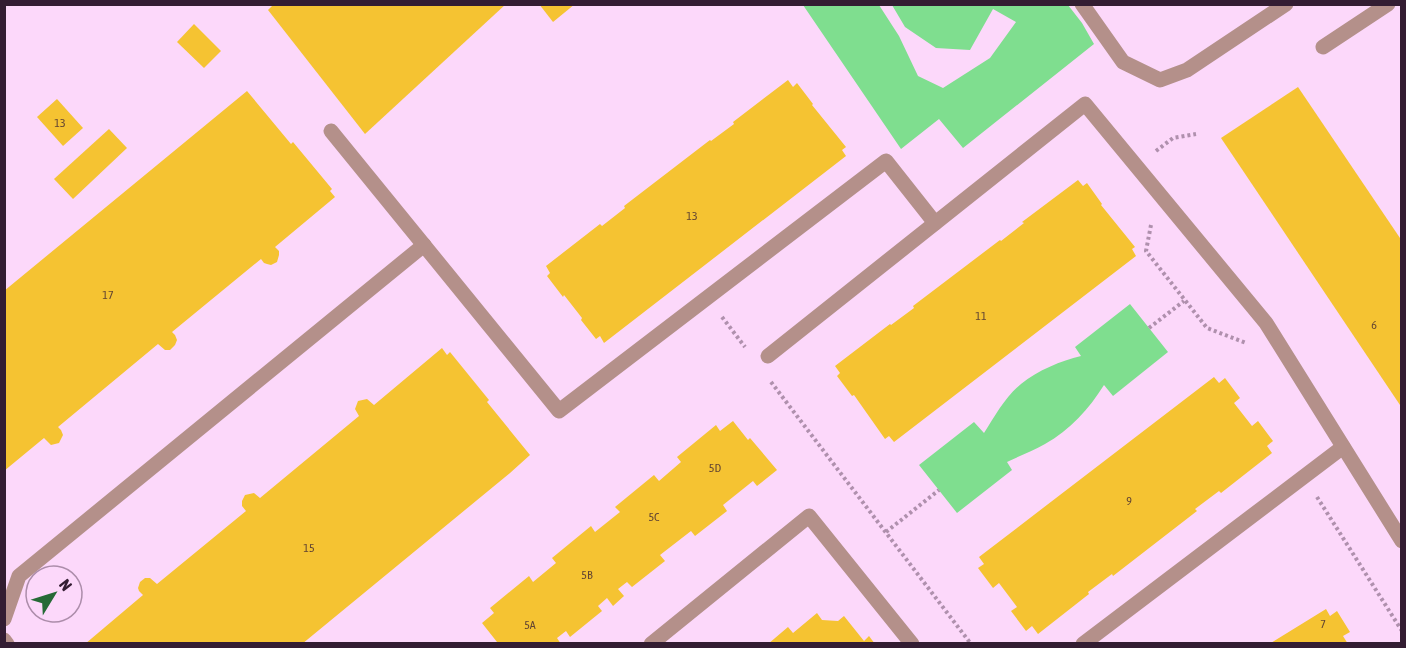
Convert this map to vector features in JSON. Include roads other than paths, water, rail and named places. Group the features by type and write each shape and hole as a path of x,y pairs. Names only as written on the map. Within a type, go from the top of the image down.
{"lane":[{"path":"1082,4 1123,62 1160,81 1187,70 1286,4"},
{"path":"1323,47 1388,4"},
{"path":"768,356 1085,104 1266,323 1401,541"},
{"path":"331,131 559,411 886,161 935,223"},
{"path":"4,619 19,576 424,245"},
{"path":"1083,644 1343,447"},
{"path":"651,644 809,516 912,644"}]}
